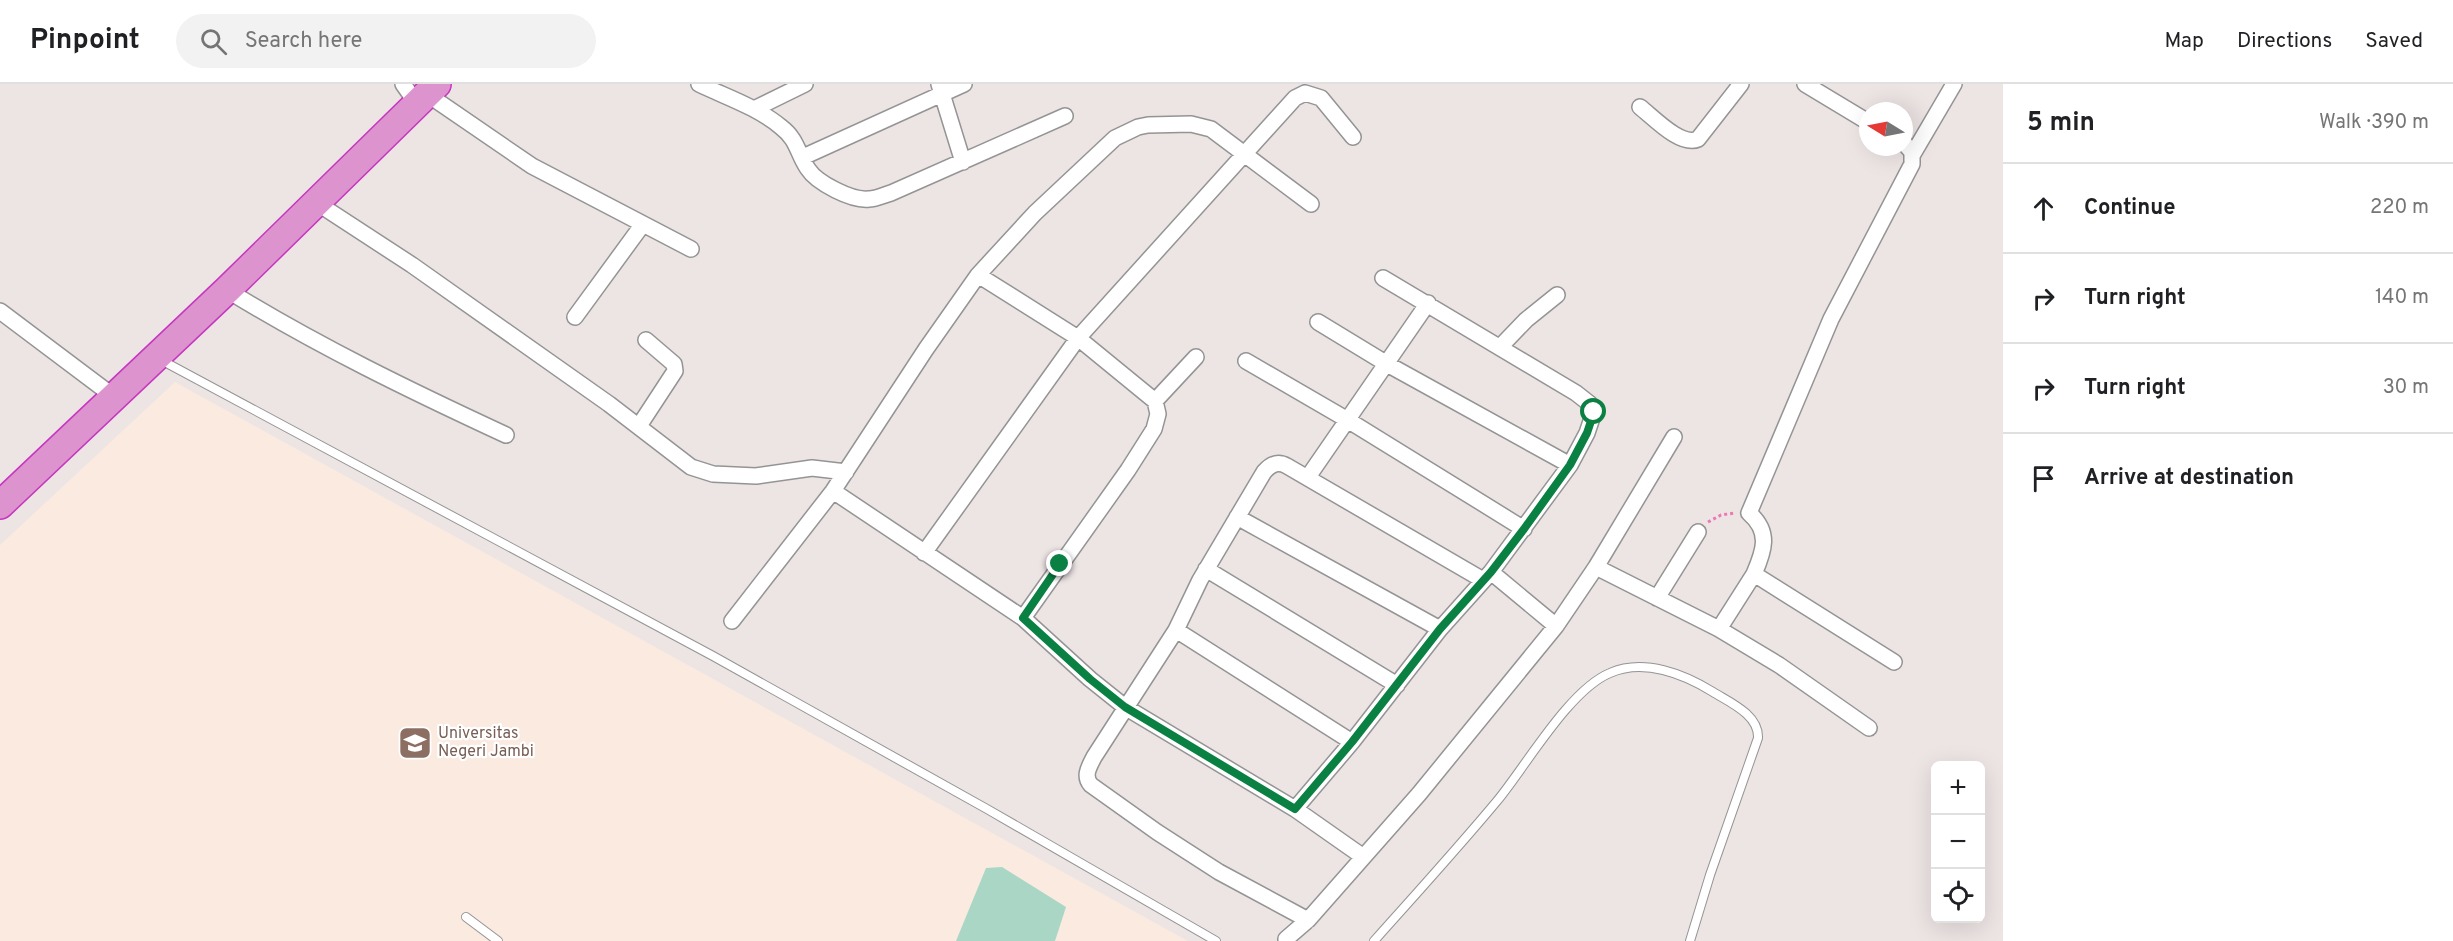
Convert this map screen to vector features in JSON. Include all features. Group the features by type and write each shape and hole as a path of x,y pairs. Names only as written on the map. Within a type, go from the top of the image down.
{"highway":[{"path":"0,505 113,396 157,358 317,203 421,92"}],"street":[{"path":"699,84 754,109 790,134 809,171 822,181 845,195 869,199 891,193 1065,116"},
{"path":"754,109 805,84"},
{"path":"802,157 941,89 964,84"},
{"path":"1640,107 1679,138 1692,141 1698,139 1741,84"},
{"path":"1805,84 1859,117"},
{"path":"1913,142 1954,84"},
{"path":"941,89 963,162"},
{"path":"421,92 532,166 691,249"},
{"path":"924,552 1078,338 1289,104 1305,93 1321,98 1353,138"},
{"path":"732,621 846,472 926,349 978,275 1035,213 1096,154 1116,138 1137,127 1161,124 1203,126 1218,133 1311,204"},
{"path":"1719,629 1754,574 1763,554 1765,541 1762,529 1749,513 1831,319 1904,182 1912,164 1910,156"},
{"path":"317,203 412,265 639,426 691,467 706,473 756,476 812,468 846,472"},
{"path":"575,317 643,224"},
{"path":"978,275 1078,338 1155,400 1158,414 1154,429 1128,470 1023,618"},
{"path":"1295,809 1524,529 1570,465 1594,416 1593,409 1576,393 1383,278"},
{"path":"228,290 277,320 351,360 506,435"},
{"path":"1500,347 1526,320 1557,295"},
{"path":"1308,477 1428,303"},
{"path":"0,311 113,396"},
{"path":"1318,322 1387,364 1570,465"},
{"path":"639,426 675,371 674,364 646,340"},
{"path":"1155,400 1196,357"},
{"path":"1246,361 1346,419 1524,529"},
{"path":"1286,939 1308,920 1419,794 1556,627 1596,567 1674,437"},
{"path":"1308,920 1219,872 1165,838 1089,783 1087,778 1089,767 1176,630 1206,569 1264,472 1271,465 1284,464 1487,576 1556,627"},
{"path":"833,490 1023,618 1090,679 1125,707 1295,809 1362,856"},
{"path":"1237,517 1440,629"},
{"path":"1657,598 1698,532"},
{"path":"1596,567 1719,629 1779,665 1869,728"},
{"path":"1206,569 1397,684"},
{"path":"1754,574 1894,662"},
{"path":"1176,630 1352,742"}],"lane":[{"path":"157,358 712,656 987,809 1216,941"},
{"path":"1374,941 1497,801 1573,703 1603,676 1623,669 1635,668 1669,672 1686,677 1743,710 1758,730 1758,738 1710,874 1690,941"},
{"path":"466,917 498,941"}],"path":[{"path":"1698,532 1715,517 1749,513"}],"shaded area":[{"name":"Universitas Negeri Jambi","path":"175,382 1188,941 0,941 0,545"},
{"path":"1002,867 1066,907 1055,941 956,941 986,868"}],"place":[{"name":"Universitas Negeri Jambi","path":"415,743"}],"route":[{"path":"1060,564 1023,618 1090,679 1125,707 1295,809 1524,529 1570,465 1587,433 1594,412"}]}
